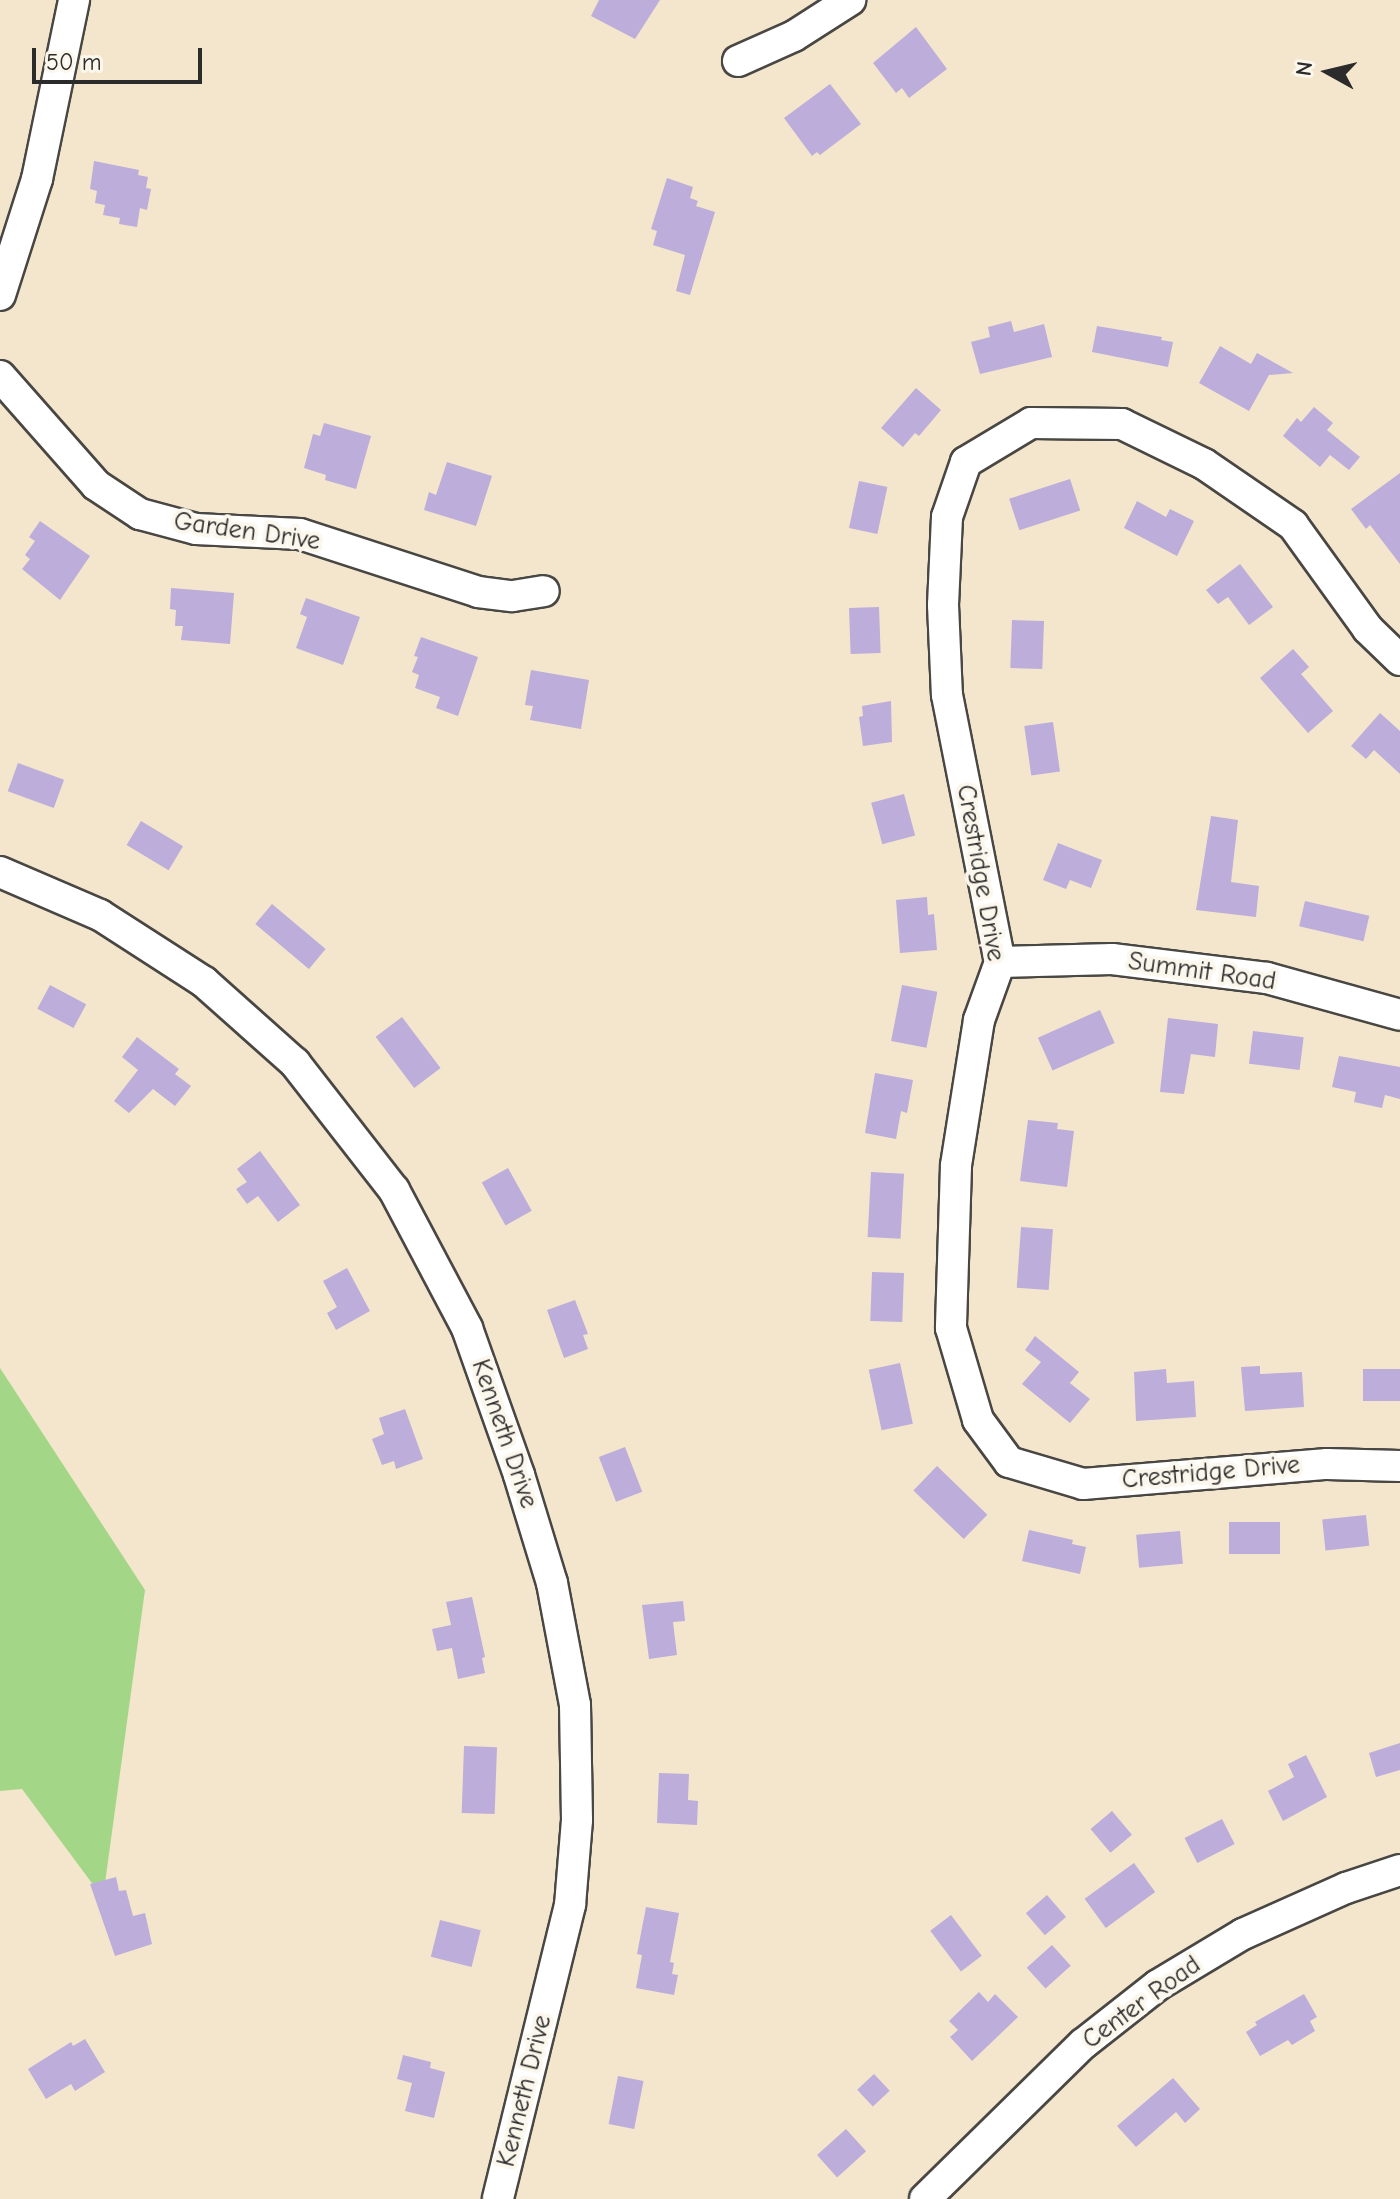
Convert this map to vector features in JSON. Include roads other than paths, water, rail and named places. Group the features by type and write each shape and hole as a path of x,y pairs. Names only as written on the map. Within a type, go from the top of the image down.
{"street":[{"path":"0,295 37,179 74,0"},
{"path":"738,61 794,36 850,0"},
{"name":"Garden Drive","path":"0,376 96,485 140,514 196,529 300,534 478,592 513,596 544,591"},
{"name":"Crestridge Drive","path":"1400,660 1368,629 1293,525 1204,464 1122,424 1031,423 966,462 947,517 943,605 947,695 1000,962 979,1020 956,1166 951,1328 978,1420 1009,1462 1083,1484 1327,1464 1400,1466"},
{"name":"Kenneth Drive","path":"0,872 100,915 204,982 295,1063 394,1190 467,1328 519,1475 552,1583 575,1705 577,1820 570,1905 498,2199"},
{"name":"Summit Road","path":"1000,962 1112,959 1267,978 1400,1015"},
{"name":"Center Road","path":"925,2199 1083,2044 1158,1985 1243,1934 1346,1888 1400,1870"}]}
